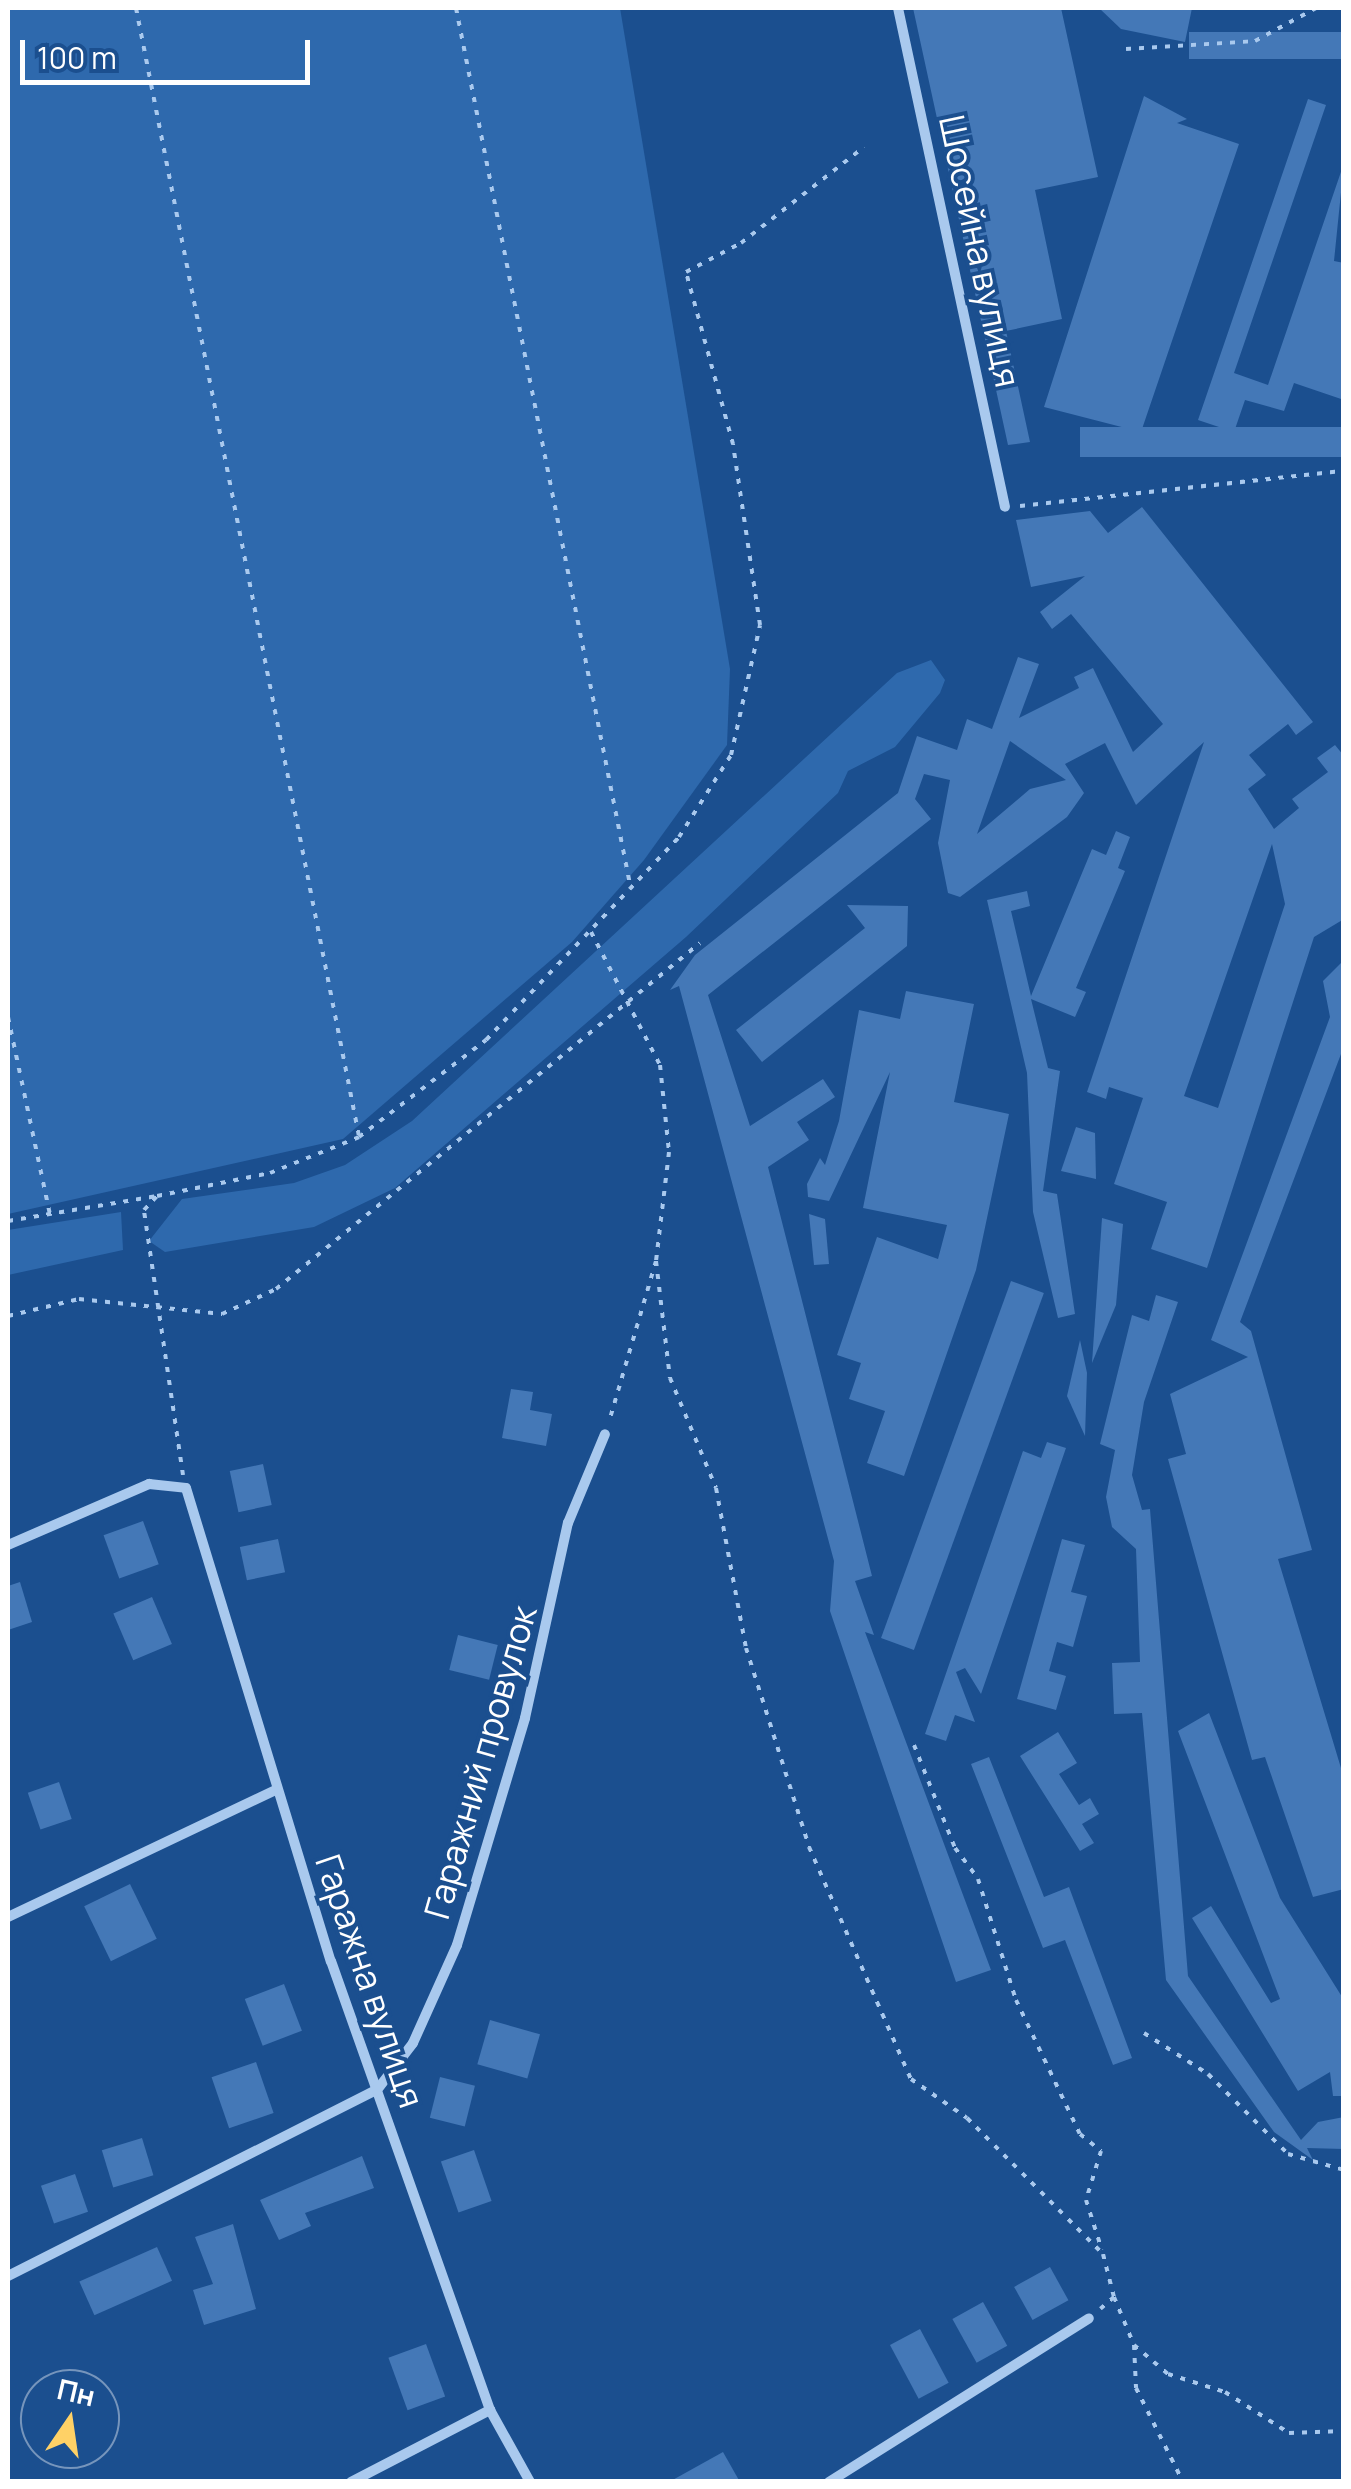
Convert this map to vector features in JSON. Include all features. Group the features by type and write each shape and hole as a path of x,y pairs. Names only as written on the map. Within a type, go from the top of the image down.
{"street":[{"name":"Шосейна вулиця","path":"898,8 1005,507"},
{"name":"Гаражний провулок","path":"377,2090 440,2000 525,1718 568,1523 605,1434"},
{"path":"8,1546 150,1484 186,1488"},
{"name":"Гаражна вулиця","path":"186,1488 277,1789 377,2090 490,2410 530,2482"},
{"path":"8,1918 277,1789"},
{"path":"8,2276 377,2090"},
{"path":"830,2482 1090,2318"},
{"path":"351,2482 490,2410"}],"path":[{"path":"136,8 359,1137"},
{"path":"456,8 631,889"},
{"path":"1126,49 1255,41 1316,8"},
{"path":"8,1221 270,1174 359,1137 486,1040 680,837 731,755 760,626 732,444 686,272 741,244 864,147"},
{"path":"1005,507 1344,470"},
{"path":"591,932 624,1004 660,1066 670,1152 656,1261 605,1434"},
{"path":"8,1316 78,1299 222,1314 276,1289 700,942"},
{"path":"8,1017 50,1214"},
{"path":"157,1196 142,1230 186,1488"},
{"path":"656,1261 670,1378 716,1488 776,1764 902,2064 1103,2254"},
{"path":"914,1745 954,1848 978,1879 1016,2000 1080,2134 1101,2151 1086,2200 1114,2297 1134,2345 1136,2388 1183,2482"},
{"path":"1144,2033 1208,2074 1288,2154 1344,2170"},
{"path":"1090,2318 1114,2297"},
{"path":"1134,2345 1168,2374 1224,2392 1289,2433 1344,2431"}],"shaded area":[{"path":"8,8 620,8 730,669 727,745 644,860 572,942 343,1139 8,1214"},
{"path":"931,660 945,680 940,693 895,747 848,771 838,793 686,937 395,1188 314,1227 165,1252 149,1241 182,1199 294,1183 345,1165 412,1121 897,673"},
{"path":"121,1212 123,1250 8,1275 8,1230"}],"building":[{"path":"913,8 1061,8 1098,177 1035,190 1062,319 1006,331 1030,442 1008,445"},
{"path":"1099,8 1192,8 1185,42 1121,29"},
{"path":"1189,32 1344,32 1344,59 1189,59"},
{"path":"1144,96 1187,119 1177,123 1239,144 1141,432 1044,407"},
{"path":"1308,99 1326,105 1234,373 1268,385 1344,163 1334,261 1344,263 1344,400 1294,383 1284,411 1245,400 1234,432 1198,420"},
{"path":"1080,427 1344,427 1344,457 1080,457"},
{"path":"1142,507 1313,722 1296,735 1288,724 1249,755 1266,775 1248,789 1274,829 1299,808 1292,799 1328,772 1317,758 1335,745 1344,756 1344,919 1314,937 1207,1268 1151,1249 1167,1202 1114,1184 1143,1098 1109,1087 1106,1099 1087,1092 1204,742 1136,805 1105,743 1065,764 1084,793 1067,817 960,897 948,893 938,843 950,780 924,774 915,799 931,819 708,995 750,1126 823,1079 835,1097 797,1122 809,1140 768,1167 872,1576 855,1581 874,1635 865,1632 991,1970 956,1982 830,1611 834,1561 679,986 670,990 695,955 898,793 917,736 957,750 967,719 992,729 1018,657 1039,664 1019,718 1079,688 1074,677 1093,668 1133,752 1163,724 1071,614 1052,629 1040,612 1085,576 1031,587 1016,520 1090,511 1108,533","holes":["1010,741 1066,780 1030,789 977,834","1272,844 1285,904 1218,1108 1184,1096"]},
{"path":"1116,831 1130,837 1118,868 1125,871 1076,988 1086,992 1075,1017 1031,999 1048,1068 1060,1071 1043,1191 1057,1194 1075,1314 1058,1318 1033,1212 1027,1073 987,900 1027,891 1030,906 1011,911 1031,996 1092,849 1106,855"},
{"path":"847,905 908,906 907,946 762,1062 736,1030 865,928"},
{"path":"1344,960 1344,1046 1240,1322 1251,1331 1312,1550 1278,1559 1344,1778 1344,1889 1313,1897 1265,1757 1252,1760 1168,1459 1186,1454 1170,1394 1248,1357 1211,1340 1330,1017 1323,981"},
{"path":"906,991 974,1004 954,1102 1009,1114 976,1270 904,1476 867,1463 885,1411 849,1399 861,1363 837,1355 877,1237 938,1259 947,1225 863,1208 890,1072 829,1201 808,1197 807,1184 820,1158 825,1165 839,1121 859,1010 900,1019"},
{"path":"1076,1127 1095,1133 1096,1179 1061,1171"},
{"path":"809,1214 825,1219 829,1264 814,1265"},
{"path":"1102,1218 1123,1224 1116,1305 1092,1363"},
{"path":"1011,1281 1044,1293 914,1650 881,1638"},
{"path":"1156,1295 1178,1302 1144,1402 1132,1475 1142,1510 1150,1509 1188,1976 1301,2140 1318,2122 1344,2117 1344,2149 1307,2148 1313,2160 1274,2132 1166,1980 1142,1713 1114,1714 1112,1663 1140,1662 1136,1549 1112,1527 1106,1497 1115,1450 1100,1444 1132,1315 1149,1321"},
{"path":"1080,1340 1087,1373 1085,1436 1067,1396"},
{"path":"511,1389 533,1392 530,1410 552,1414 546,1446 502,1438"},
{"path":"1047,1442 1066,1448 981,1694 965,1668 956,1672 975,1722 955,1715 946,1741 925,1734 1023,1451 1041,1458"},
{"path":"263,1464 272,1505 238,1512 230,1471"},
{"path":"143,1521 159,1564 119,1579 104,1535"},
{"path":"278,1539 285,1572 247,1580 240,1547"},
{"path":"1062,1539 1085,1545 1071,1592 1087,1596 1073,1647 1057,1642 1049,1671 1066,1676 1056,1710 1017,1699"},
{"path":"20,1582 32,1622 8,1630 8,1586"},
{"path":"152,1597 172,1644 133,1660 113,1613"},
{"path":"458,1635 498,1645 489,1680 449,1670"},
{"path":"1209,1713 1280,1898 1344,2000 1344,2096 1333,2096 1330,2072 1298,2091 1192,1918 1211,1906 1271,2003 1280,1999 1178,1731"},
{"path":"1058,1732 1077,1763 1059,1774 1079,1805 1090,1798 1099,1814 1082,1824 1094,1843 1080,1851 1020,1756"},
{"path":"989,1757 1044,1897 1069,1887 1132,2058 1113,2065 1065,1940 1043,1948 971,1764"},
{"path":"59,1782 72,1819 40,1830 28,1793"},
{"path":"130,1884 157,1939 111,1961 84,1906"},
{"path":"284,1984 302,2031 263,2046 245,1999"},
{"path":"490,2020 540,2034 527,2079 477,2064"},
{"path":"256,2062 274,2113 229,2128 212,2077"},
{"path":"440,2077 475,2086 465,2126 430,2118"},
{"path":"142,2138 153,2175 113,2188 102,2150"},
{"path":"474,2150 492,2201 458,2212 441,2161"},
{"path":"362,2156 374,2188 305,2213 311,2226 279,2240 260,2200"},
{"path":"75,2174 88,2212 54,2224 41,2186"},
{"path":"233,2224 256,2309 204,2325 193,2290 213,2284 195,2237"},
{"path":"157,2247 172,2281 94,2315 79,2282"},
{"path":"1050,2267 1068,2300 1033,2320 1014,2287"},
{"path":"983,2302 1007,2346 977,2363 952,2319"},
{"path":"920,2329 949,2383 919,2399 890,2345"},
{"path":"426,2344 445,2397 408,2410 388,2358"},
{"path":"723,2452 740,2482 669,2482"}]}
